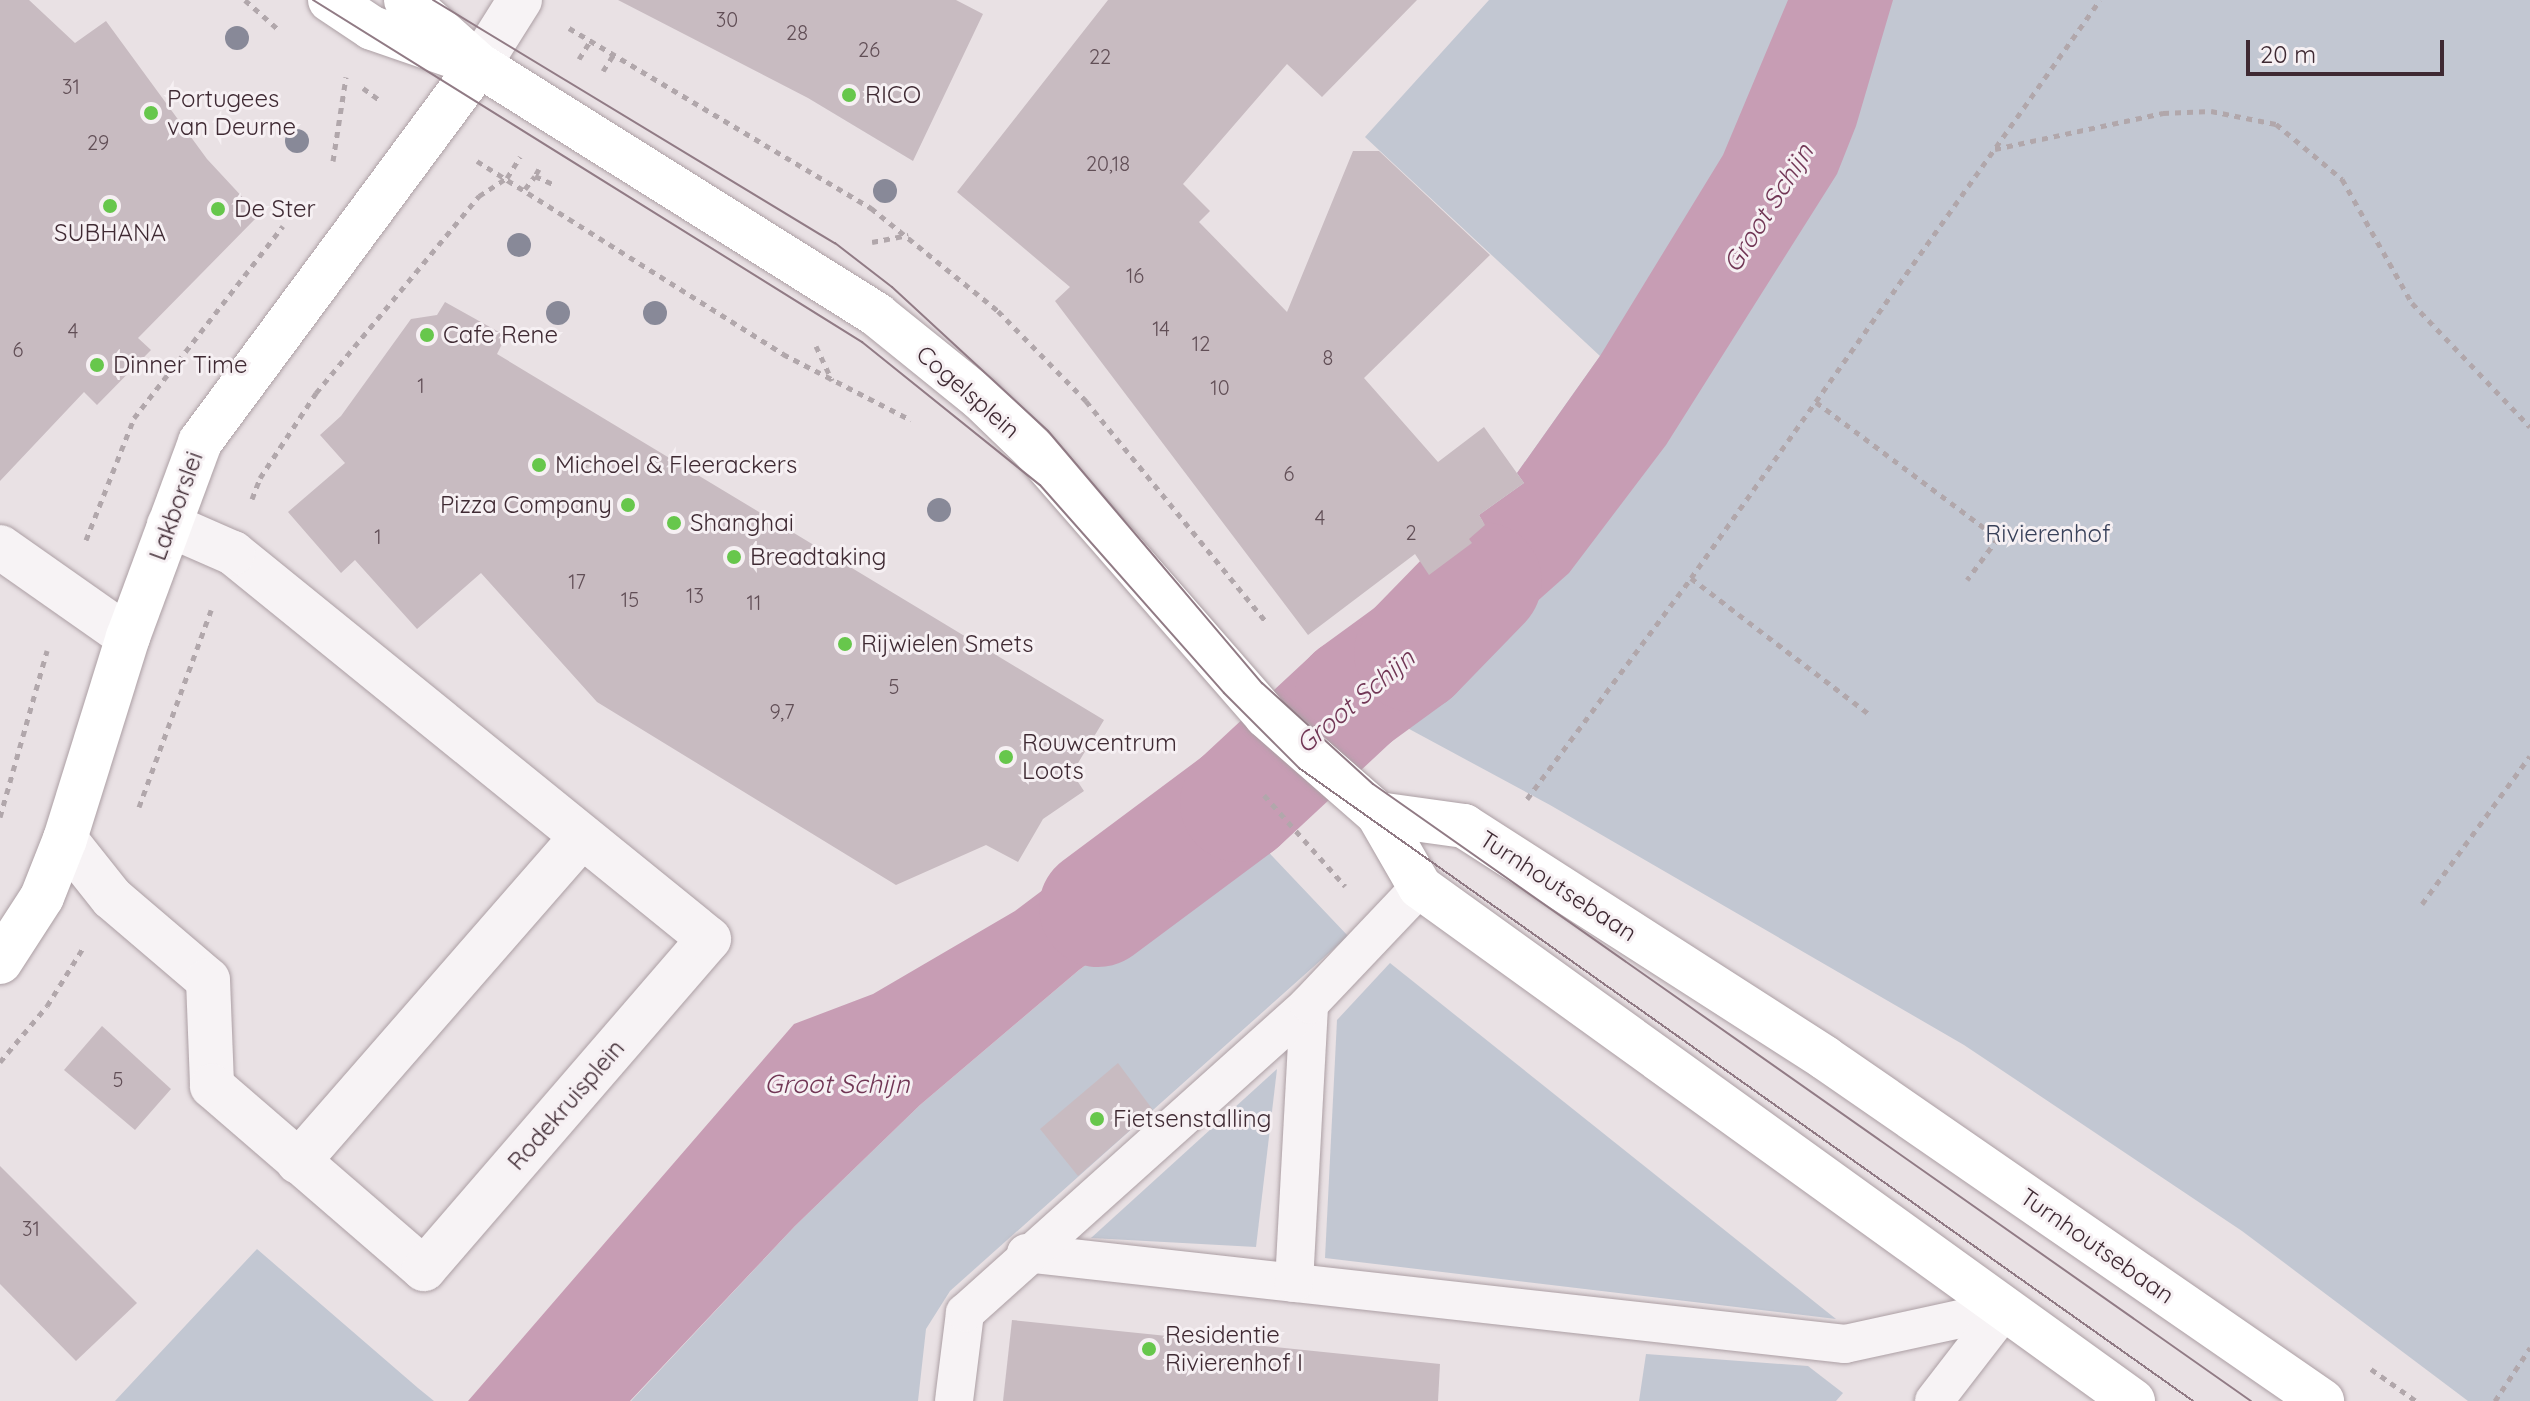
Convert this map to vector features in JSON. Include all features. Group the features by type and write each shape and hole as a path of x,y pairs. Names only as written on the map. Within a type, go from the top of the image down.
{"main road":[{"name":"Cogelsplein","path":"330,0 372,28 479,65"},
{"name":"Cogelsplein","path":"406,0 479,65 877,315 981,399 1036,452 1266,716 1378,814"},
{"name":"Lakborslei","path":"0,962 42,897 65,839 128,637 200,442 479,65"},
{"path":"1378,814 1420,887 2133,1401"},
{"name":"Turnhoutsebaan","path":"1378,814 1464,826 1825,1058 2322,1401"}],"street":[{"path":"479,65 520,0"},
{"name":"Rodekruisplein","path":"65,839 112,898 208,980 212,1086 424,1269 709,939 233,553 169,525"},
{"path":"0,547 128,637"},
{"path":"298,1162 582,836"}],"lane":[{"path":"954,1401 965,1313 1026,1253 1309,1004 1420,887"},
{"path":"1294,1283 1309,1004"},
{"path":"1026,1253 1845,1344 2005,1309"},
{"path":"1934,1401 2005,1309"}],"path":[{"path":"1517,813 1691,578 2100,0"},
{"path":"603,71 614,54"},
{"path":"1995,149 2163,113 2211,111 2276,124 2342,179 2412,303 2530,427"},
{"path":"525,189 535,176"},
{"path":"507,178 833,382 916,423"},
{"path":"872,242 908,235"},
{"path":"813,342 833,382"},
{"path":"1816,402 1998,538 1967,580"},
{"path":"1691,578 1869,714"},
{"path":"2422,904 2530,756"},
{"path":"1288,820 1357,897"},
{"path":"2495,1401 2530,1348"}],"green space":[{"name":"Rivierenhof","path":"1489,0 2530,0 2530,1401 2468,1401 2242,1231 1964,1045 1550,805 1387,717 1331,657 1471,544 1469,539 1485,525 1479,515 1524,483 1517,473 1600,356 1365,137"},
{"path":"1257,840 1348,936 950,1291 926,1329 918,1401 631,1401 795,1226 920,1105 1079,970"},
{"path":"1390,963 1836,1319 1325,1258 1337,1020"},
{"path":"1277,1069 1256,1247 1091,1238"},
{"path":"257,1249 418,1388 434,1401 115,1401"},
{"path":"1646,1354 1808,1366 1843,1393 1836,1401 1639,1401"}],"water":[{"name":"Groot Schijn","path":"1788,0 1893,0 1856,126 1837,174 1666,445 1569,573 1496,638 1387,717 1331,657 1457,558 1485,525 1479,515 1524,483 1517,473 1600,356 1723,155"},
{"name":"Groot Schijn","path":"1198,773 1257,840 1079,970 920,1105 795,1226 630,1401 468,1401 794,1024 873,994 1015,911"}],"building":[{"path":"0,0 29,0 75,43 106,21 207,159 259,215 138,338 151,350 97,405 84,392 0,481"},
{"path":"618,0 956,0 983,14 913,161 808,98"},
{"path":"1108,0 1417,0 1322,97 1287,64 1183,184 1210,211 1199,222 1287,312 1353,151 1379,151 1490,255 1364,378 1438,462 1484,427 1524,483 1479,515 1485,525 1469,539 1472,543 1429,575 1415,554 1308,635 1055,301 1070,287 957,192"},
{"path":"445,302 506,336 497,354 1104,720 1072,773 1084,791 1043,819 1018,862 986,845 896,885 597,702 481,573 417,629 355,560 341,573 288,512 345,463 320,435 341,416 411,319 437,315"},
{"path":"102,1026 171,1089 135,1130 64,1070"},
{"name":"Fietsenstalling","path":"1118,1063 1153,1110 1078,1176 1040,1129"},
{"path":"0,1166 137,1303 76,1361 0,1284"},
{"name":"Residentie Rivierenhof I","path":"1012,1320 1440,1364 1438,1401 1003,1401"}],"waterway":[{"name":"Groot Schijn","path":"1098,908 1239,803 1354,696 1413,653 1483,581"}],"tram line":[{"path":"313,0 862,342 1040,485 1224,693 1299,768 2193,1401"},
{"path":"433,0 835,243 892,287 1048,431 1262,683 1373,784 2251,1401"}],"place":[{"name":"RICO","path":"849,95"},
{"name":"Portugees van Deurne","path":"151,113"},
{"name":"SUBHANA","path":"110,206"},
{"name":"De Ster","path":"218,209"},
{"name":"Cafe Rene","path":"427,335"},
{"name":"Dinner Time","path":"97,365"},
{"name":"Michoel & Fleerackers","path":"539,465"},
{"name":"Pizza Company","path":"628,505"},
{"name":"Shanghai","path":"674,523"},
{"name":"Breadtaking","path":"734,557"},
{"name":"Rijwielen Smets","path":"845,644"},
{"name":"Rouwcentrum Loots","path":"1006,757"},
{"name":"Fietsenstalling","path":"1097,1119"},
{"name":"Residentie Rivierenhof I","path":"1149,1349"}]}
